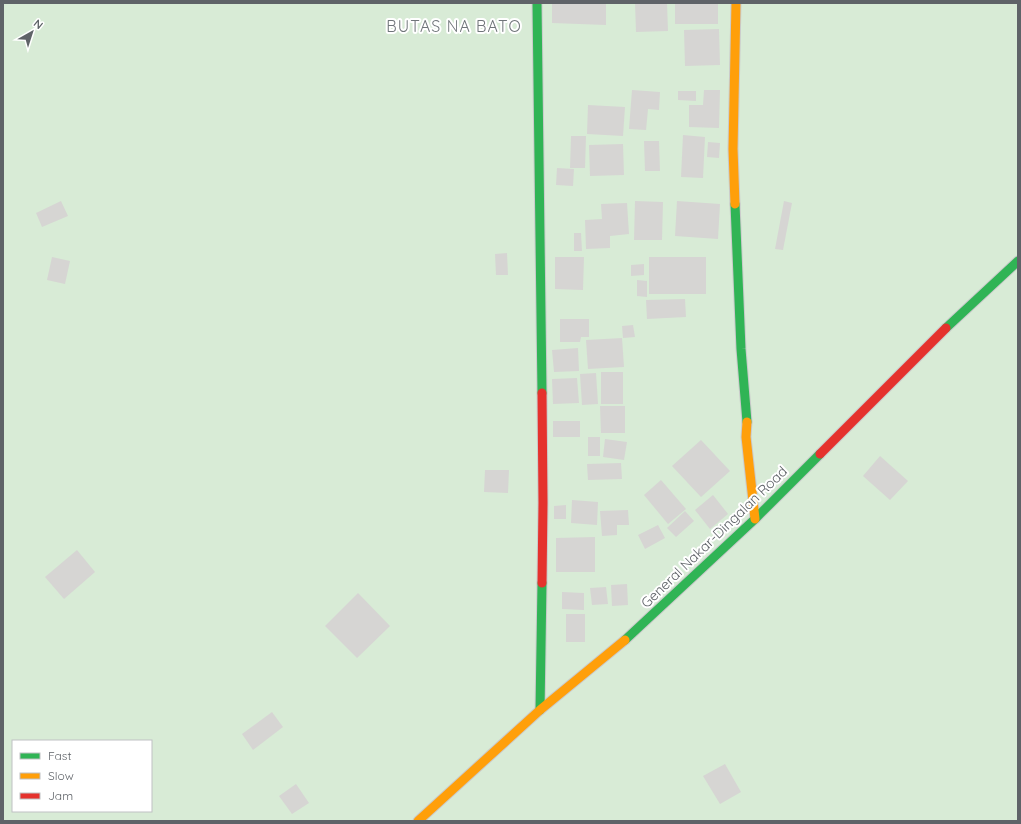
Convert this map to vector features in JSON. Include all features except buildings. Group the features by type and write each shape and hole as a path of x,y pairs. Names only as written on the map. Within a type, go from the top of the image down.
{"street":[{"path":"537,3 543,503 540,710"},
{"path":"736,3 733,149 741,349 747,418 746,437 755,519"},
{"name":"General Nakar-Dingalan Road","path":"418,821 540,710 636,631 755,519 934,339 1018,261"}],"green space":[{"path":"3,3 1018,3 1018,821 3,821"}],"traffic: fast":[{"path":"537,3 542,393"},
{"path":"735,204 741,349 747,422"},
{"path":"946,328 1018,261"},
{"path":"625,640 755,519 820,454"},
{"path":"540,710 542,583"}],"traffic: slow":[{"path":"735,204 733,149 736,3"},
{"path":"747,422 746,437 755,519"},
{"path":"418,821 540,710 625,640"}],"traffic: jam":[{"path":"820,454 946,328"},
{"path":"542,393 542,583"}],"district":[{"name":"BUTAS NA BATO","path":"454,26"}]}
